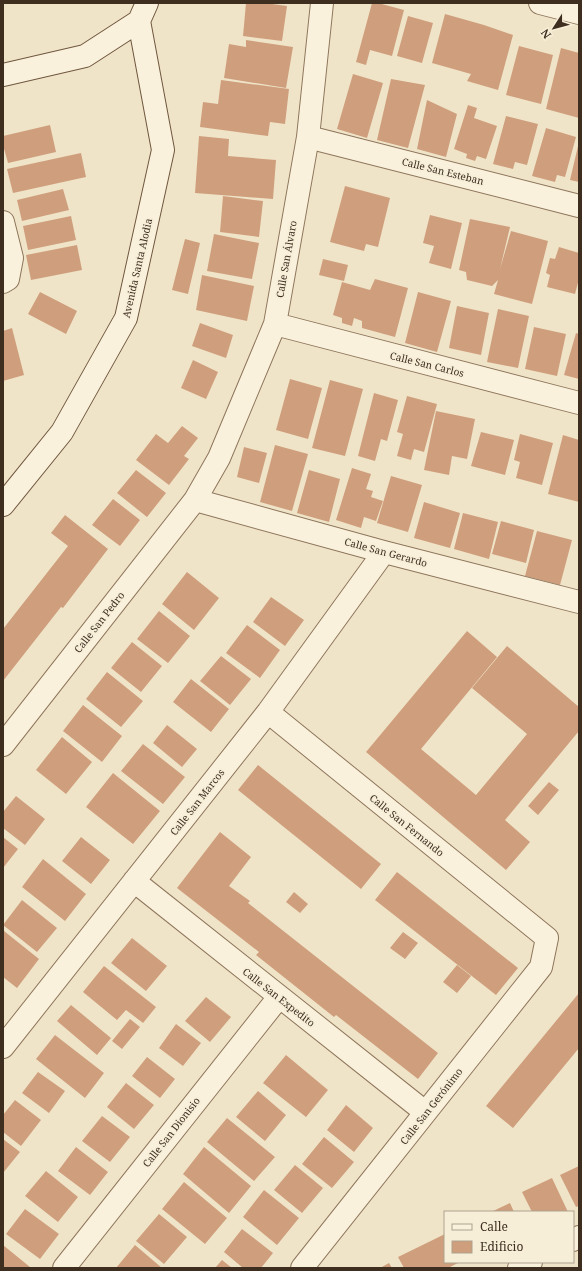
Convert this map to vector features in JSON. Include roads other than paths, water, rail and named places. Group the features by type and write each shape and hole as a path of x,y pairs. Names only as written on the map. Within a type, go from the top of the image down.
{"street":[{"name":"Calle San Álvaro","path":"195,500 219,458 275,324 308,137 322,3"},
{"path":"540,3 579,13"},
{"path":"3,75 85,56 143,12"},
{"name":"Avenida Santa Alodia","path":"3,505 62,432 126,318 163,150 143,12"},
{"name":"Calle San Esteban","path":"308,137 579,206"},
{"path":"3,222 12,258 8,279 3,282"},
{"name":"Calle San Carlos","path":"275,324 579,403"},
{"name":"Calle San Gerardo","path":"195,500 384,552 579,602"},
{"name":"Calle San Pedro","path":"4,741 195,500"},
{"name":"Calle San Marcos","path":"3,1047 268,712 384,552"},
{"name":"Calle San Fernando","path":"268,712 546,938"},
{"name":"Calle San Expedito","path":"134,881 425,1112"},
{"name":"Calle San Gerónimo","path":"302,1268 542,967 546,938"},
{"name":"Calle San Dionisio","path":"64,1268 279,997"},
{"path":"519,1268 529,1263"}]}
